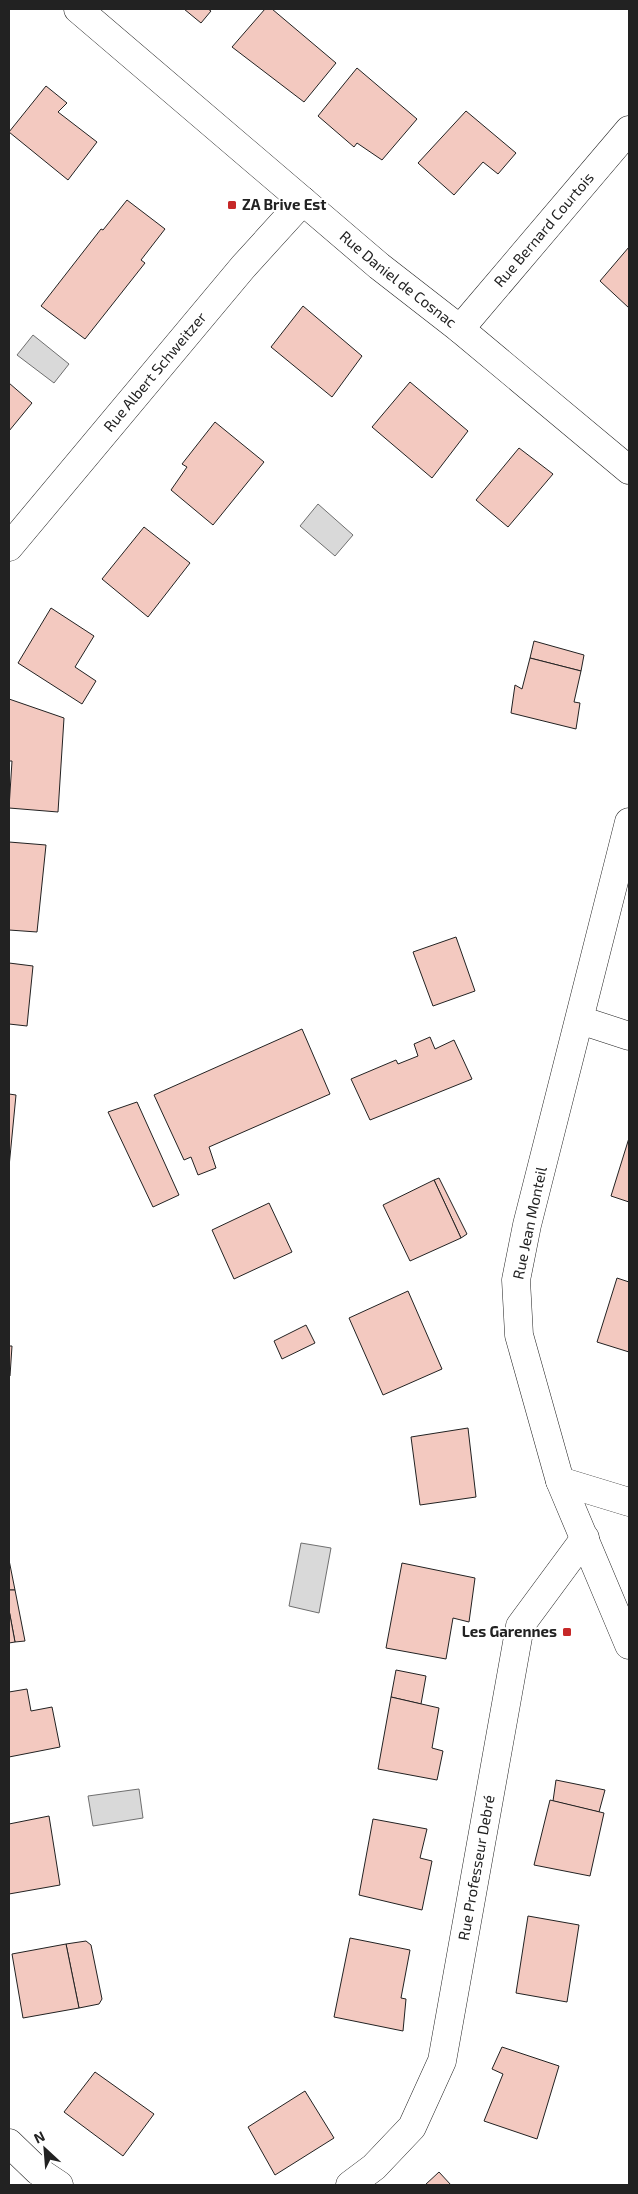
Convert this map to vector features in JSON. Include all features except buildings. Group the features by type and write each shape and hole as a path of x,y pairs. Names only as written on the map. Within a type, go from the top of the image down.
{"street":[{"name":"Rue Daniel de Cosnac","path":"78,9 392,276 460,329 629,471"},
{"name":"Rue Bernard Courtois","path":"460,329 629,130"},
{"name":"Rue Albert Schweitzer","path":"9,547 243,267 303,201"},
{"name":"Rue Jean Monteil","path":"629,822 527,1224 516,1280 519,1335 560,1481 629,1645"},
{"path":"580,1020 629,1036"},
{"path":"560,1481 629,1502"},
{"name":"Rue Professeur Debré","path":"350,2185 374,2167 412,2127 442,2061 520,1626 585,1538"},
{"path":"9,2143 38,2172 59,2185"}],"shaded area":[{"path":"33,335 69,364 54,383 17,355"},
{"path":"318,504 353,535 335,556 300,526"},
{"path":"301,1543 331,1548 319,1613 289,1606"},
{"path":"139,1789 143,1818 93,1826 88,1796"}],"place":[{"name":"ZA Brive Est","path":"232,205"},
{"name":"Les Garennes","path":"567,1632"}]}
